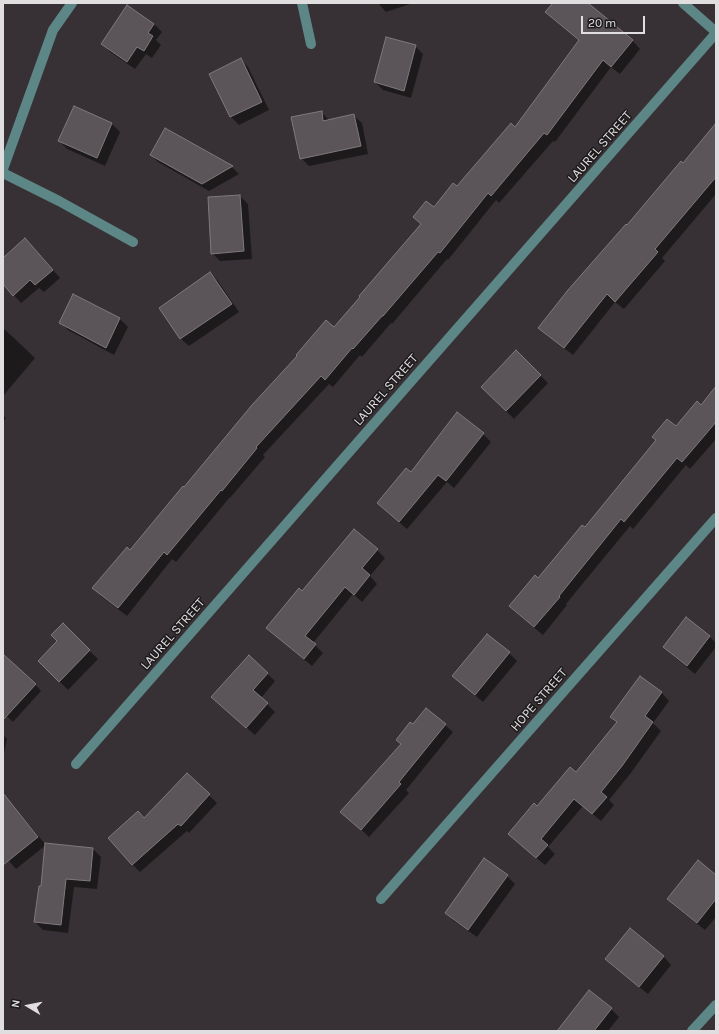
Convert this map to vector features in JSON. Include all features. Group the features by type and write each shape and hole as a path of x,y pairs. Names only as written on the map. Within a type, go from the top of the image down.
{"street":[{"path":"3,169 53,30 72,3"},
{"path":"302,3 311,44"},
{"path":"683,3 716,33"},
{"name":"LAUREL STREET","path":"76,764 716,33"},
{"path":"3,173 59,201 133,242"},
{"name":"HOPE STREET","path":"381,898 716,518"},
{"path":"692,1031 716,1005"}],"building":[{"path":"553,3 588,3 633,40 611,67 603,60 547,135 544,133 491,196 488,193 440,253 438,252 325,380 321,376 256,447 257,448 222,491 221,490 167,555 164,552 118,608 92,588 127,547 130,550 252,405 297,356 296,355 326,320 334,327 360,297 359,296 421,224 413,217 426,201 434,207 453,183 457,186 511,123 515,127 579,40 545,12"},
{"path":"127,5 154,24 148,33 153,36 144,51 137,47 127,62 101,44"},
{"path":"386,37 416,45 404,91 374,82"},
{"path":"241,58 262,102 230,117 209,74"},
{"path":"74,106 112,123 97,158 58,141"},
{"path":"322,111 323,121 354,114 361,146 300,159 291,117"},
{"path":"716,123 716,177 655,249 658,252 615,302 607,294 564,348 538,328 568,290 626,224 627,225 681,161 683,163"},
{"path":"165,128 233,166 202,184 150,155"},
{"path":"240,195 244,251 211,254 208,197"},
{"path":"25,238 53,270 35,285 30,280 13,296 3,284 3,258"},
{"path":"210,272 232,304 180,339 159,308"},
{"path":"73,294 120,318 106,348 59,323"},
{"path":"516,350 541,375 506,411 481,387"},
{"path":"716,386 716,422 682,462 677,458 624,522 621,519 559,596 560,597 534,627 509,606 535,575 538,578 582,525 585,527 656,440 652,437 667,419 676,426 697,401 701,405"},
{"path":"457,412 484,433 446,481 438,475 399,522 377,503 406,468 411,472"},
{"path":"354,529 378,549 362,568 370,575 354,595 345,587 305,636 316,644 304,659 266,628 299,588 302,591"},
{"path":"686,617 710,636 687,666 663,647"},
{"path":"63,623 90,650 59,682 38,661 57,641 51,635"},
{"path":"487,634 510,652 475,695 452,676"},
{"path":"3,654 36,684 3,720"},
{"path":"249,655 268,673 253,690 268,703 246,728 211,697"},
{"path":"640,676 662,692 645,716 653,722 622,766 601,792 607,797 592,814 574,799 541,839 548,845 536,858 508,834 534,803 537,806 570,767 576,772 617,722 610,717"},
{"path":"426,708 446,724 399,782 401,784 361,830 340,812 401,744 396,740 410,722 413,724"},
{"path":"187,773 210,794 181,826 178,824 132,865 108,838 138,811 144,818"},
{"path":"3,793 38,837 3,865"},
{"path":"45,843 93,848 90,881 66,879 61,925 34,922 39,886 41,886"},
{"path":"484,858 508,875 468,930 445,913"},
{"path":"698,860 716,875 716,899 697,923 667,899"},
{"path":"630,928 664,956 639,987 605,959"},
{"path":"589,990 612,1008 594,1031 557,1031"}]}
